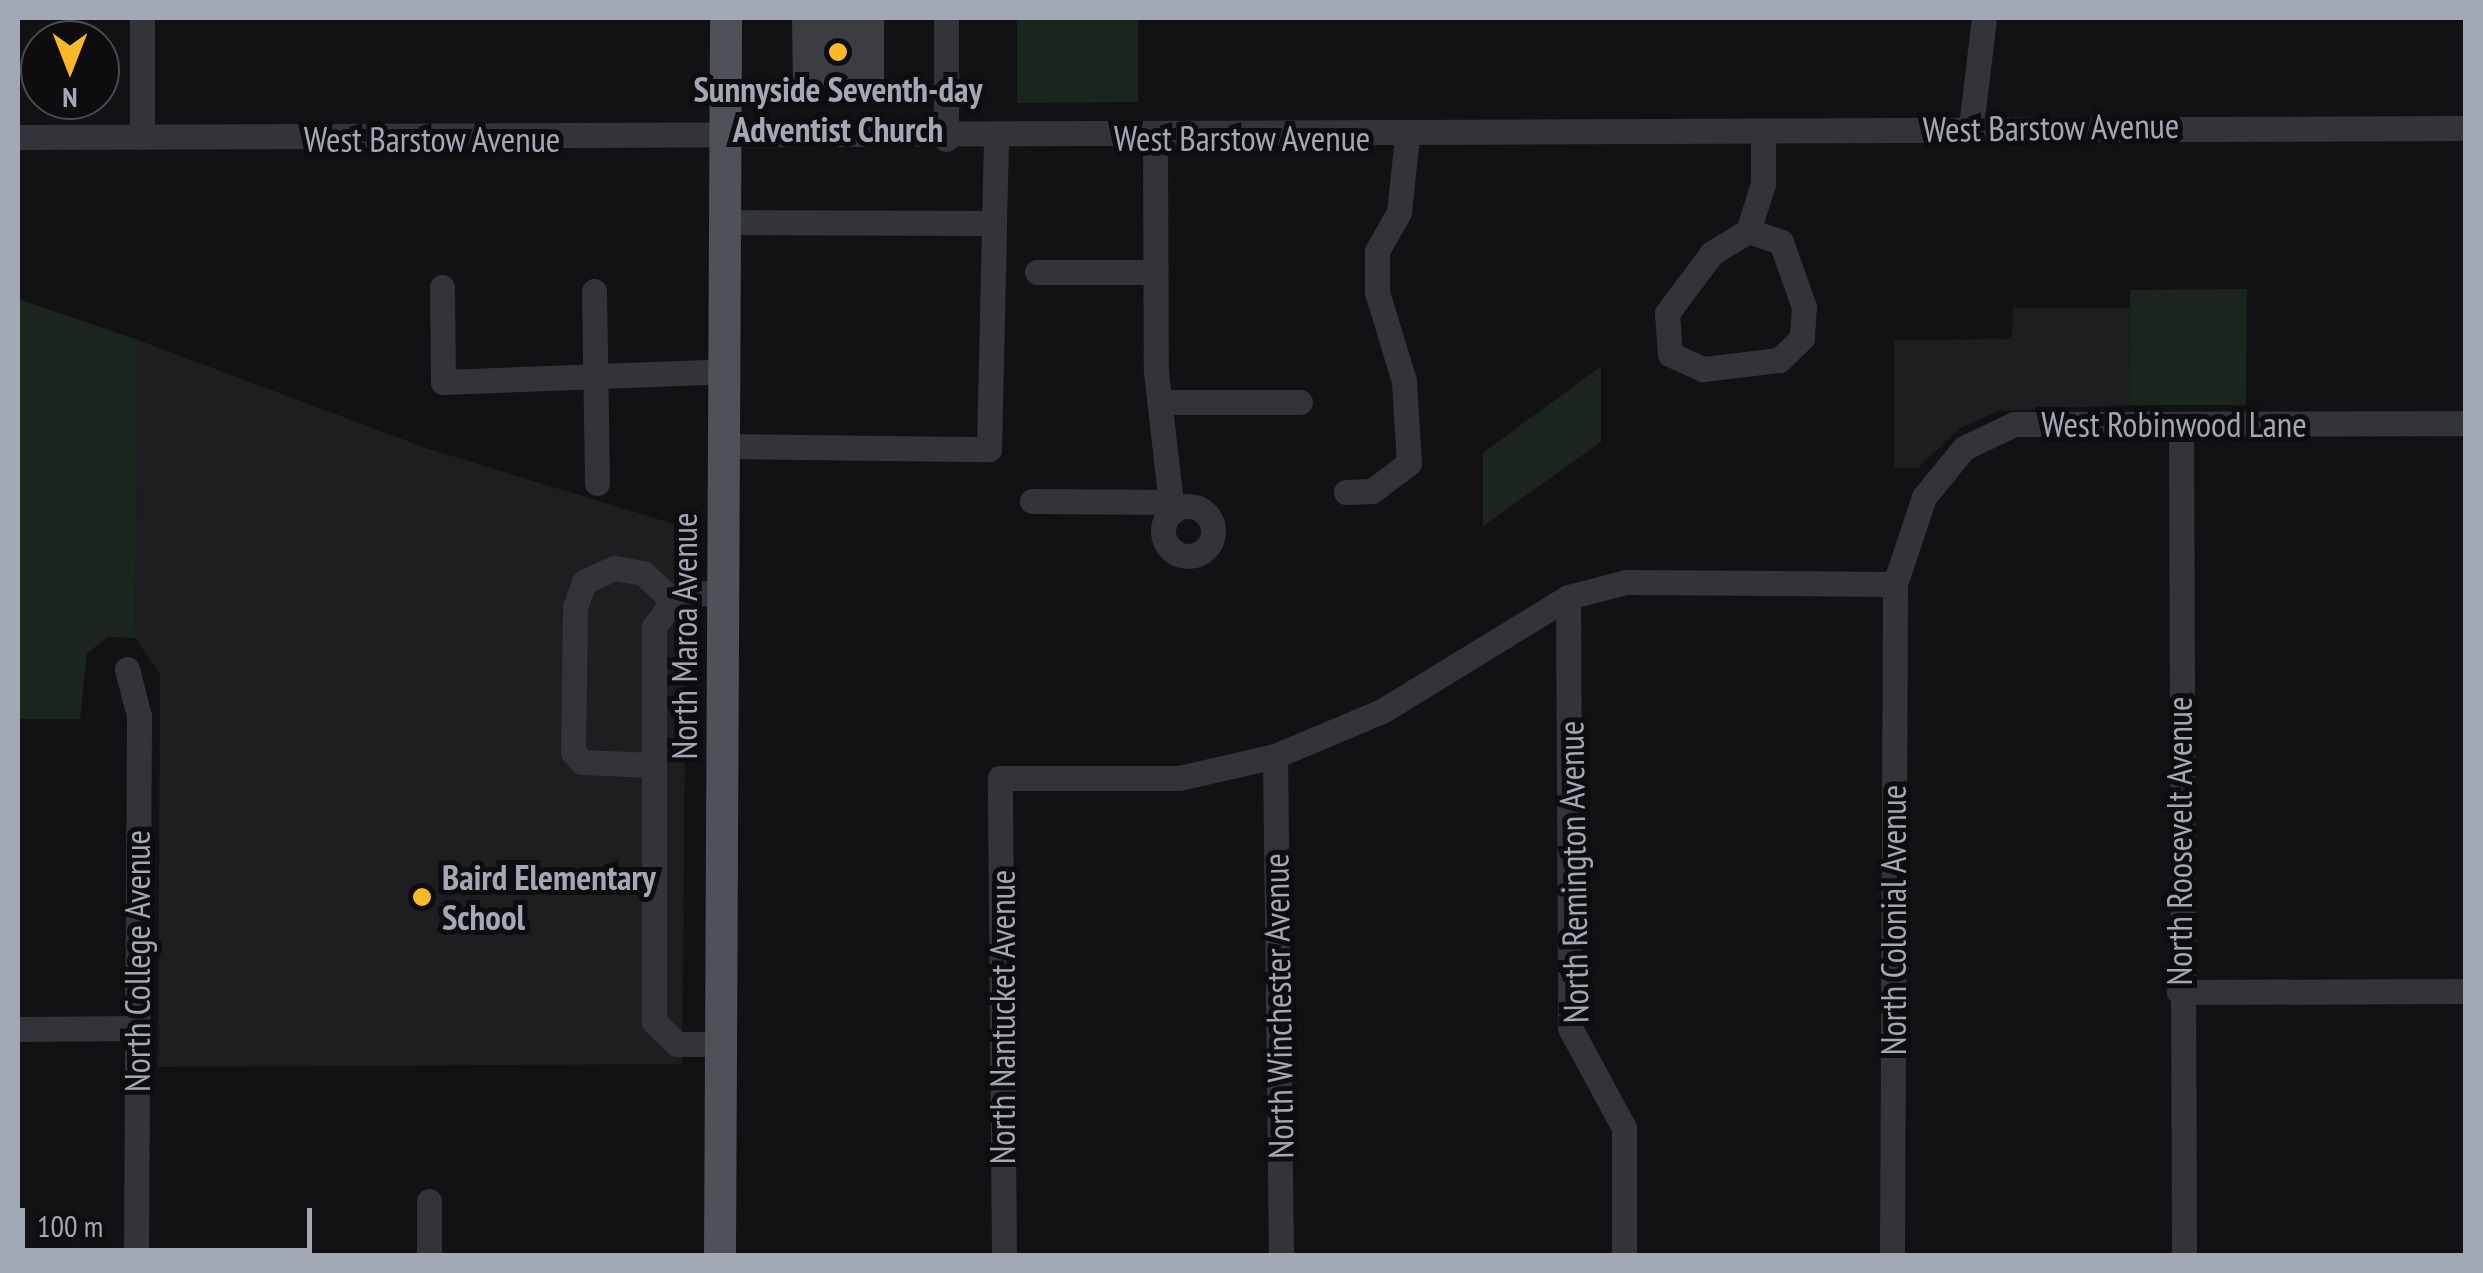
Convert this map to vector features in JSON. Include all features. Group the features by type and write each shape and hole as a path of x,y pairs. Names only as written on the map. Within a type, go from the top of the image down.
{"main road":[{"name":"North Maroa Avenue","path":"720,1256 726,18"}],"street":[{"path":"142,18 142,137"},
{"path":"946,18 946,138"},
{"path":"1971,127 1972,58 1984,18"},
{"name":"West Barstow Avenue","path":"18,137 1155,139 1971,127 2466,128"},
{"path":"1748,231 1782,242 1804,307 1802,338 1779,360 1703,369 1670,354 1667,314 1712,254 1748,231 1764,184 1763,132"},
{"path":"1346,492 1372,491 1409,463 1404,381 1376,292 1377,251 1400,212 1406,137"},
{"path":"725,446 989,449 996,139"},
{"path":"1032,501 1171,507 1155,272 1155,139"},
{"path":"727,222 994,223"},
{"path":"1037,272 1155,272"},
{"path":"442,287 443,382 726,372"},
{"path":"594,291 598,483"},
{"path":"1166,402 1300,402"},
{"name":"West Robinwood Lane","path":"1895,584 1924,497 1964,448 2014,424 2466,423"},
{"name":"North Roosevelt Avenue","path":"2181,426 2178,992 2184,1256"},
{"path":"654,765 582,762 573,752 576,597 593,576 625,568 671,599 724,592"},
{"path":"1275,756 1382,711 1568,598 1626,582 1895,584"},
{"name":"North Colonial Avenue","path":"1892,1256 1895,584"},
{"name":"North Remington Avenue","path":"1568,598 1570,1028 1624,1128 1624,1256"},
{"path":"671,599 655,618 654,1022 677,1044 721,1044"},
{"name":"North College Avenue","path":"127,669 139,716 136,1256"},
{"name":"North Nantucket Avenue","path":"1004,1256 1000,778 1179,778 1275,756"},
{"name":"North Winchester Avenue","path":"1275,756 1281,1256"},
{"path":"2178,992 2466,991"},
{"path":"18,1029 137,1028"},
{"path":"429,1201 429,1256"}],"shaded area":[{"path":"1017,18 1138,18 1138,102 1017,103"},
{"path":"2247,289 2246,405 2129,405 2130,290"},
{"path":"18,299 138,340 135,638 108,637 87,653 80,719 18,719"},
{"path":"2013,308 2130,308 2129,405 1997,411 1959,429 1918,468 1894,468 1894,340 2012,339"},
{"path":"138,340 426,448 687,528 682,1064 158,1067 160,674 135,638"},
{"path":"1601,366 1601,442 1483,526 1483,453"}],"building":[{"name":"Sunnyside Seventh-day Adventist Church","path":"792,18 884,18 884,87 793,88"}],"place":[{"name":"Sunnyside Seventh-day Adventist Church","path":"838,52"},
{"name":"Baird Elementary School","path":"422,897"}]}
